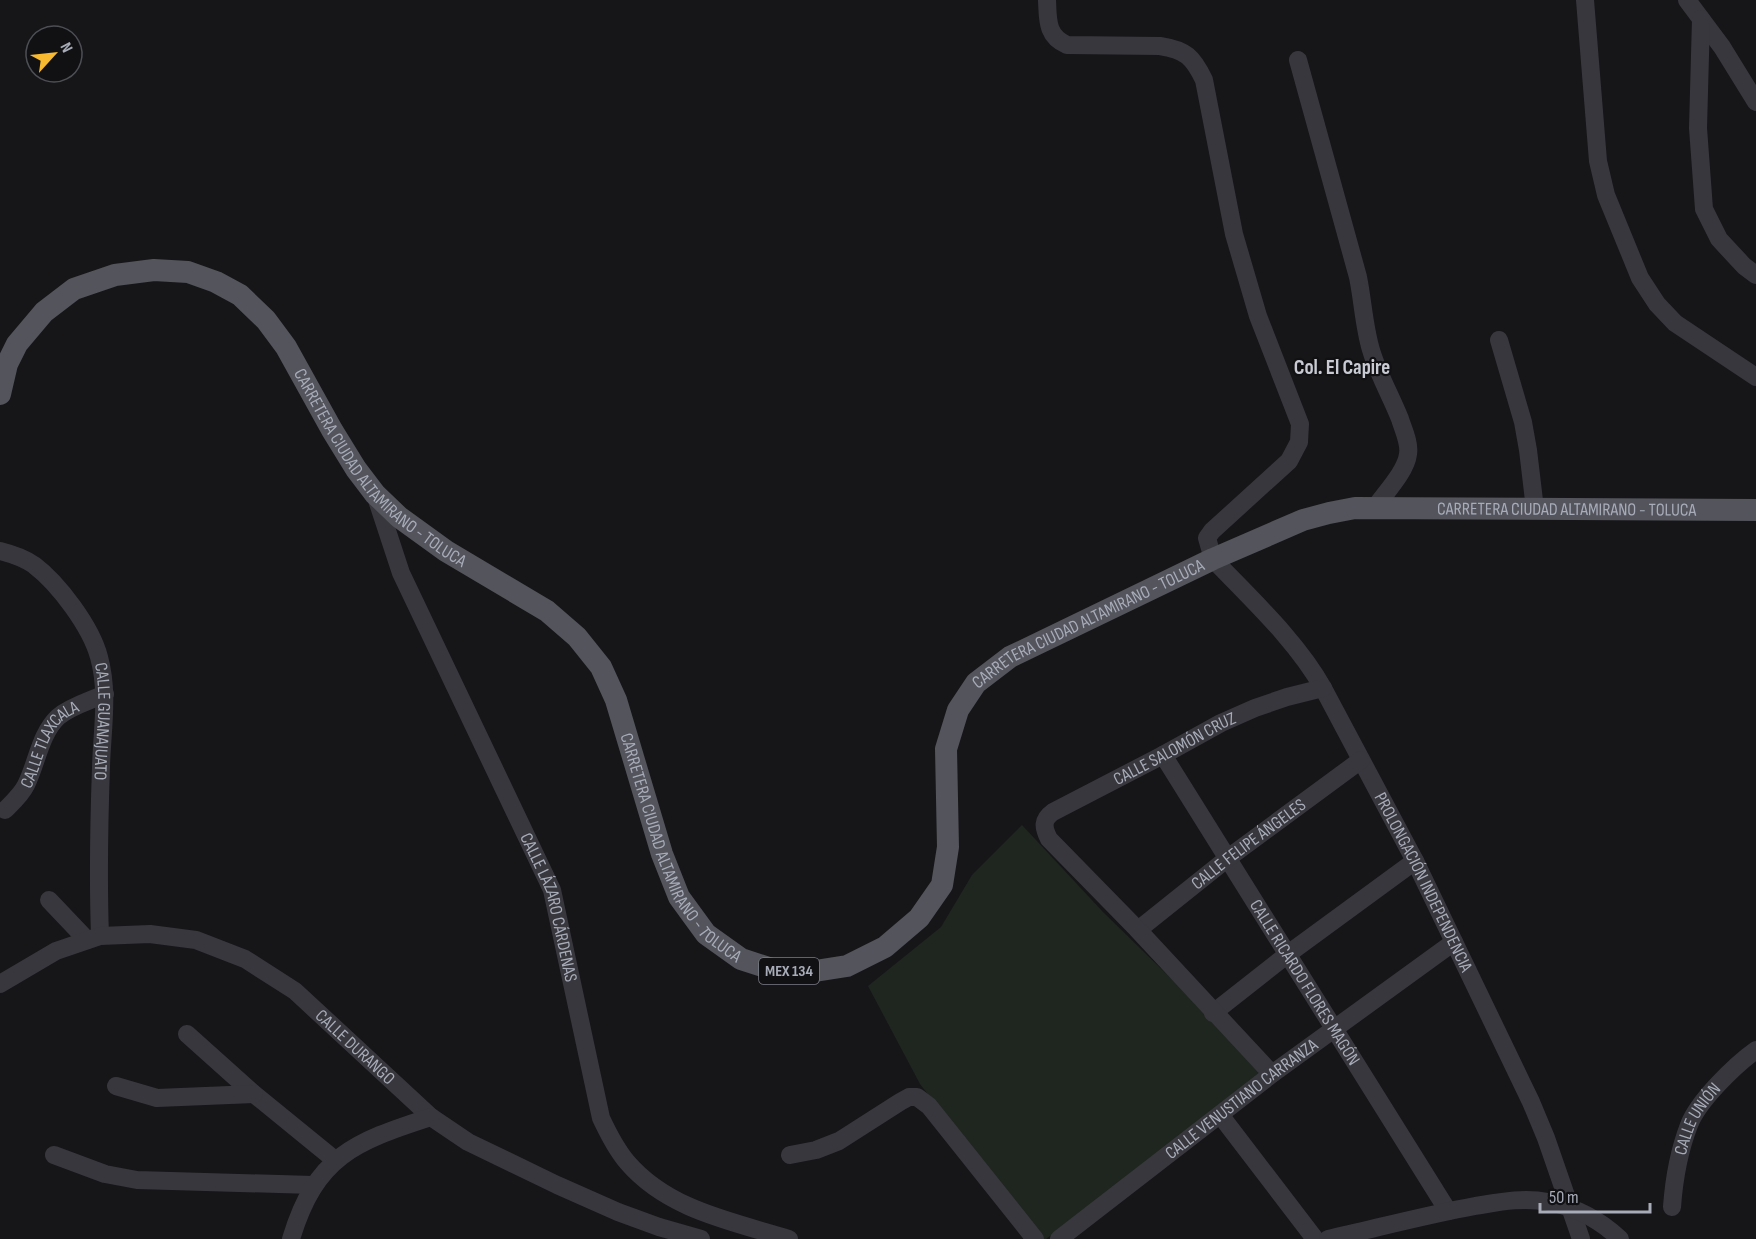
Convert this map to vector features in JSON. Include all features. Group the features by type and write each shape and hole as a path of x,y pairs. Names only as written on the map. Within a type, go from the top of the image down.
{"main road":[{"name":"CARRETERA CIUDAD ALTAMIRANO - TOLUCA","path":"0,394 7,364 17,344 44,312 74,290 115,276 154,270 188,272 216,282 240,295 266,320 286,347 356,469 375,494 399,517 446,551 547,611 578,637 601,667 616,700 662,854 680,897 706,934 741,958 778,971 815,971 847,966 885,947 919,918 942,885 948,847 946,749 958,710 976,683 1010,657 1213,559 1303,520 1355,508 1755,512"}],"street":[{"path":"1047,0 1048,26 1060,42 1066,45 1175,48 1188,55 1197,65 1204,80 1234,234 1258,316 1300,424 1299,442 1289,461 1209,534 1207,541 1213,559"},
{"path":"1586,0 1599,161 1606,195 1640,278 1657,304 1675,323 1756,377"},
{"path":"1687,0 1722,47 1756,102"},
{"path":"1701,19 1698,128 1704,209 1719,239 1744,266 1756,275"},
{"path":"1298,60 1358,277 1369,345 1399,416 1409,452 1406,465 1374,509"},
{"path":"1499,340 1523,423 1535,509"},
{"name":"CALLE LÁZARO CÁRDENAS","path":"375,494 401,573 552,890 601,1118 612,1140 641,1177 660,1192 692,1209 789,1239"},
{"name":"CALLE GUANAJUATO","path":"0,551 15,555 34,565 60,590 83,621 99,656 105,694 101,765 99,889 93,938"},
{"name":"PROLONGACIÓN INDEPENDENCIA","path":"1213,559 1294,646 1323,688 1415,861 1531,1102 1581,1239"},
{"name":"CALLE SALOMÓN CRUZ","path":"1138,930 1049,839 1044,825 1045,819 1053,812 1221,723 1287,697 1323,688"},
{"name":"CALLE TLAXCALA","path":"5,810 20,796 48,730 58,717 105,694"},
{"name":"CALLE RICARDO FLORES MAGÓN","path":"1163,755 1448,1211"},
{"name":"CALLE FELIPE ÁNGELES","path":"1138,930 1228,858 1361,760"},
{"path":"1213,1013 1288,954 1415,861"},
{"path":"49,900 93,938"},
{"path":"1138,930 1272,1074"},
{"name":"CALLE DURANGO","path":"0,984 56,951 93,938 150,934 196,940 245,960 295,992 430,1117 468,1142 618,1212 701,1239"},
{"name":"CALLE VENUSTIANO CARRANZA","path":"1059,1239 1221,1116 1272,1074 1454,942"},
{"path":"187,1034 254,1094 335,1160"},
{"name":"CALLE UNIÓN","path":"1672,1207 1680,1155 1689,1124 1716,1087 1756,1050"},
{"path":"116,1086 157,1098 174,1099 254,1094"},
{"path":"790,1155 816,1150 839,1141 900,1102 909,1097 917,1097 928,1106 1035,1239"},
{"path":"1221,1116 1315,1239"},
{"path":"291,1239 313,1185 335,1160 366,1140 430,1117"},
{"path":"54,1155 105,1174 137,1180 313,1185"},
{"path":"1328,1239 1448,1211 1513,1200 1545,1201 1569,1206 1588,1216 1620,1239"}],"shaded area":[{"path":"1022,825 1103,912 1191,998 1261,1074 1046,1239 1039,1239 920,1084 868,986 941,927 972,875"}],"district":[{"name":"Col. El Capire","path":"1342,367"}]}
